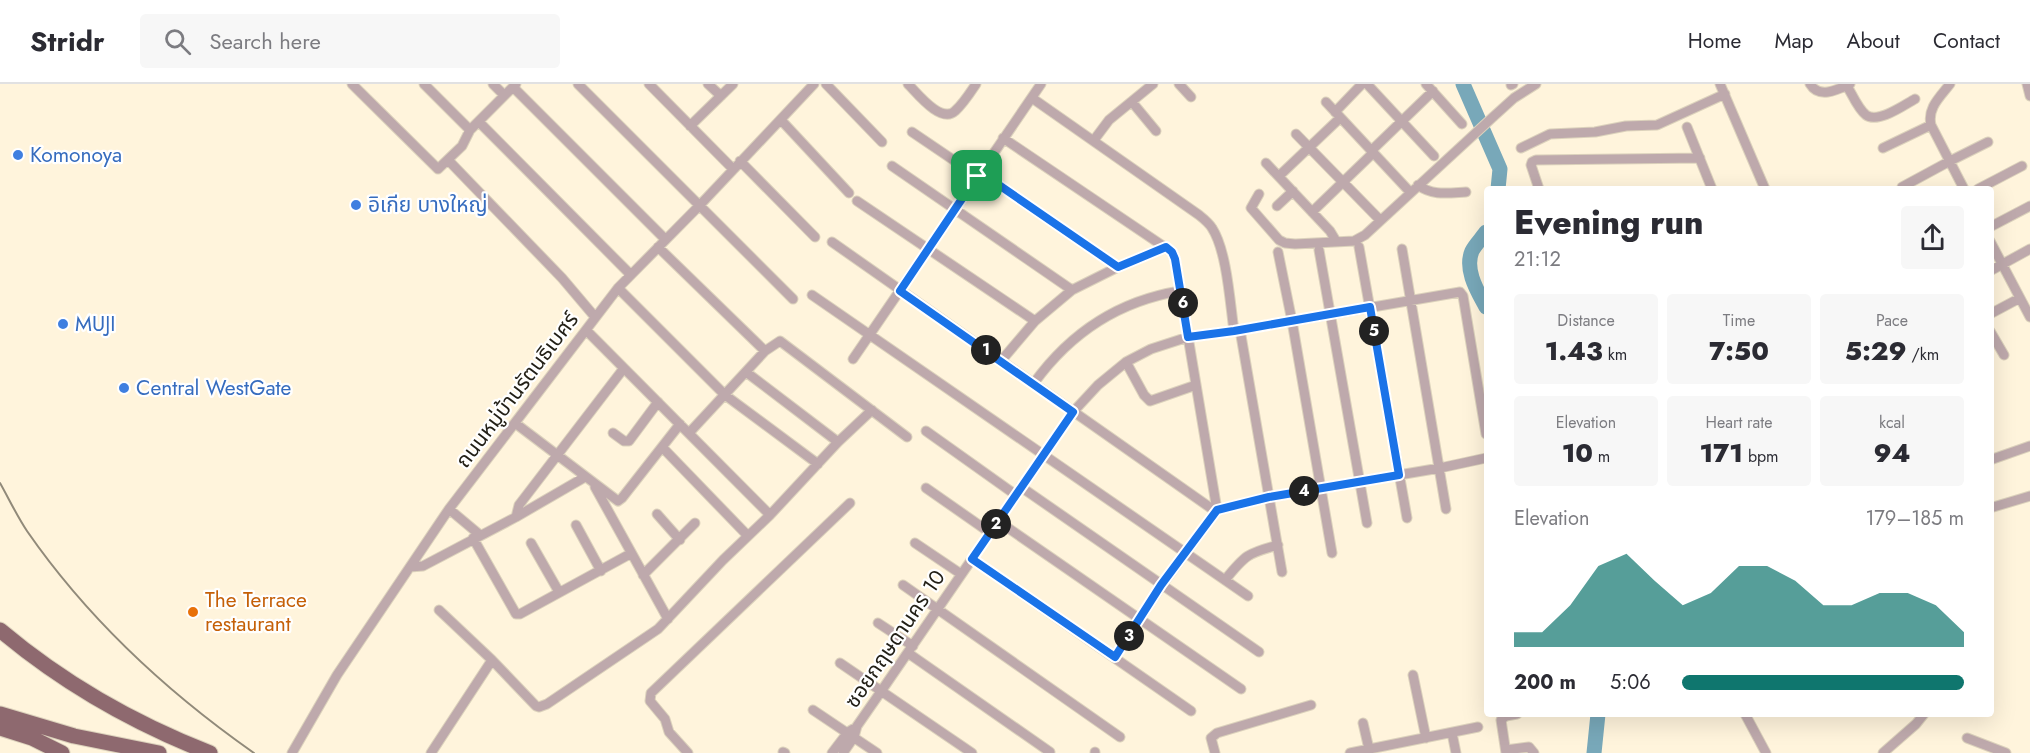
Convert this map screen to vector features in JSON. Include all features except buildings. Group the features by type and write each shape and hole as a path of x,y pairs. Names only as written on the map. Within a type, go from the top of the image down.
{"main road":[{"path":"0,630 85,693 145,725 210,753"},
{"path":"0,714 74,736 159,753"},
{"path":"0,728 32,738 62,753"}],"street":[{"path":"352,84 437,169 440,169 462,146 470,130 515,86 665,239"},
{"path":"424,84 470,130"},
{"path":"493,84 504,95"},
{"path":"578,84 792,299"},
{"path":"650,84 733,169"},
{"path":"708,84 721,96"},
{"path":"690,126 733,84"},
{"name":"ถนนหมู่บ้านรัตนธิเบศร์","path":"292,753 337,675 449,508 595,317 630,274 699,206 814,84"},
{"path":"826,84 882,142"},
{"path":"908,84 932,109 946,114 954,112 976,84"},
{"path":"853,359 1041,84"},
{"path":"1094,140 1109,120 1153,84"},
{"path":"1179,84 1191,97"},
{"path":"1279,176 1310,148 1362,84"},
{"path":"1367,84 1434,156"},
{"path":"1259,194 1251,208 1279,240 1288,244 1359,239 1514,98 1536,84"},
{"path":"1720,84 1764,186"},
{"path":"1810,84 1820,93 1828,93 1849,85 1865,114 1871,117 1885,115 1915,99"},
{"path":"1950,84 1931,109 1929,116 1931,125 1963,186"},
{"path":"2027,84 2030,96"},
{"path":"1312,212 1402,121 1429,88 1462,124"},
{"path":"1521,148 1550,134 1595,132 1661,123 1725,94"},
{"path":"1032,98 1199,215 1212,227 1219,240 1282,573"},
{"path":"1132,102 1156,131"},
{"path":"1326,102 1372,152 1414,188 1433,193 1466,192"},
{"path":"781,120 849,193"},
{"path":"479,122 630,274"},
{"path":"1883,148 1931,125"},
{"path":"1687,127 1711,186"},
{"path":"912,132 1118,267"},
{"path":"1296,134 1380,220"},
{"path":"1003,138 1172,252 1197,385 1216,510"},
{"path":"1904,186 1988,142"},
{"path":"1538,186 1531,165 1536,160 1700,158"},
{"path":"448,161 562,278 595,317"},
{"path":"740,161 815,237"},
{"path":"1266,163 1336,241"},
{"path":"892,166 1072,290"},
{"path":"1984,186 2022,166"},
{"path":"1277,206 1293,191"},
{"path":"857,201 1035,321"},
{"path":"1994,225 2030,206"},
{"path":"832,242 1216,510"},
{"path":"658,247 765,351"},
{"path":"1001,361 1035,321 1072,290 1166,247"},
{"path":"1359,247 1407,518"},
{"path":"1402,249 1446,509"},
{"path":"1994,249 2030,317"},
{"path":"1994,269 2030,249"},
{"path":"1319,250 1367,523"},
{"path":"1278,252 1332,553"},
{"path":"618,288 725,395 818,464"},
{"path":"1034,383 1061,349 1090,325 1158,294 1180,291"},
{"name":"ซอยกฤษดานคร 10","path":"843,753 857,726 1073,412 1098,385 1126,362 1151,349 1188,337 1460,292 1463,296 1484,422"},
{"path":"812,295 1248,596"},
{"path":"1994,312 2020,298"},
{"path":"586,330 770,515"},
{"path":"1994,338 2004,355"},
{"path":"689,433 765,351 780,341 907,437"},
{"path":"1126,362 1144,395 1150,401 1197,385"},
{"path":"516,518 519,505 559,456 624,368"},
{"path":"746,372 838,442"},
{"path":"613,433 624,441 629,441 658,402"},
{"path":"439,610 536,706 543,706 651,634 668,620 723,560 872,410"},
{"path":"515,423 614,500 620,500 680,424"},
{"path":"926,431 1259,652"},
{"path":"1994,459 2030,446"},
{"path":"662,447 748,536"},
{"path":"1115,657 1161,585 1216,510 1269,497 1484,458"},
{"path":"410,567 423,566 516,518 585,477"},
{"path":"593,483 668,620"},
{"path":"926,488 989,532"},
{"path":"1994,507 2030,496"},
{"path":"688,753 669,732 665,719 650,701 651,693 850,503"},
{"path":"449,508 477,537 516,614 520,614 630,554"},
{"path":"657,514 680,540"},
{"path":"998,521 1241,689"},
{"path":"643,575 695,524"},
{"path":"576,525 601,571"},
{"path":"531,543 559,592"},
{"path":"915,543 961,574"},
{"path":"1225,580 1245,556 1278,544"},
{"path":"972,559 1191,711"},
{"path":"903,585 1120,737"},
{"path":"878,623 910,650 1050,752"},
{"path":"431,753 492,660"},
{"path":"840,663 972,753"},
{"path":"1413,675 1426,738"},
{"path":"1215,753 1212,738 1217,733 1311,705"},
{"path":"813,710 877,753"},
{"path":"1505,717 1502,720 1506,752 1529,747 1534,753"},
{"path":"1747,717 1766,753"},
{"path":"1883,753 1922,717"},
{"path":"1363,723 1369,749"},
{"path":"1350,753 1478,727"},
{"path":"1452,733 1456,753"},
{"name":"ซอยกฤษดานคร 10","path":"832,753 851,735"},
{"path":"1967,738 2006,753"},
{"path":"1401,743 1403,753"}],"waterway":[{"path":"1463,84 1500,169 1498,186"},
{"path":"1484,235 1472,251 1470,258 1473,280 1484,304"},
{"path":"1594,753 1598,717"}],"railway":[{"path":"0,483 27,531 76,594 103,624 190,705 254,753"}],"place":[{"name":"Komonoya","path":"18,155"},
{"name":"อิเกีย บางใหญ่","path":"356,205"},
{"name":"MUJI","path":"63,324"},
{"name":"Central WestGate","path":"124,388"},
{"name":"The Terrace restaurant","path":"193,612"}],"route":[{"path":"980,172 1118,267 1166,247 1175,259 1188,337 1370,307 1399,475 1269,497 1217,510 1161,585 1115,657 972,559 1073,412 900,291 977,176 980,172"}]}
